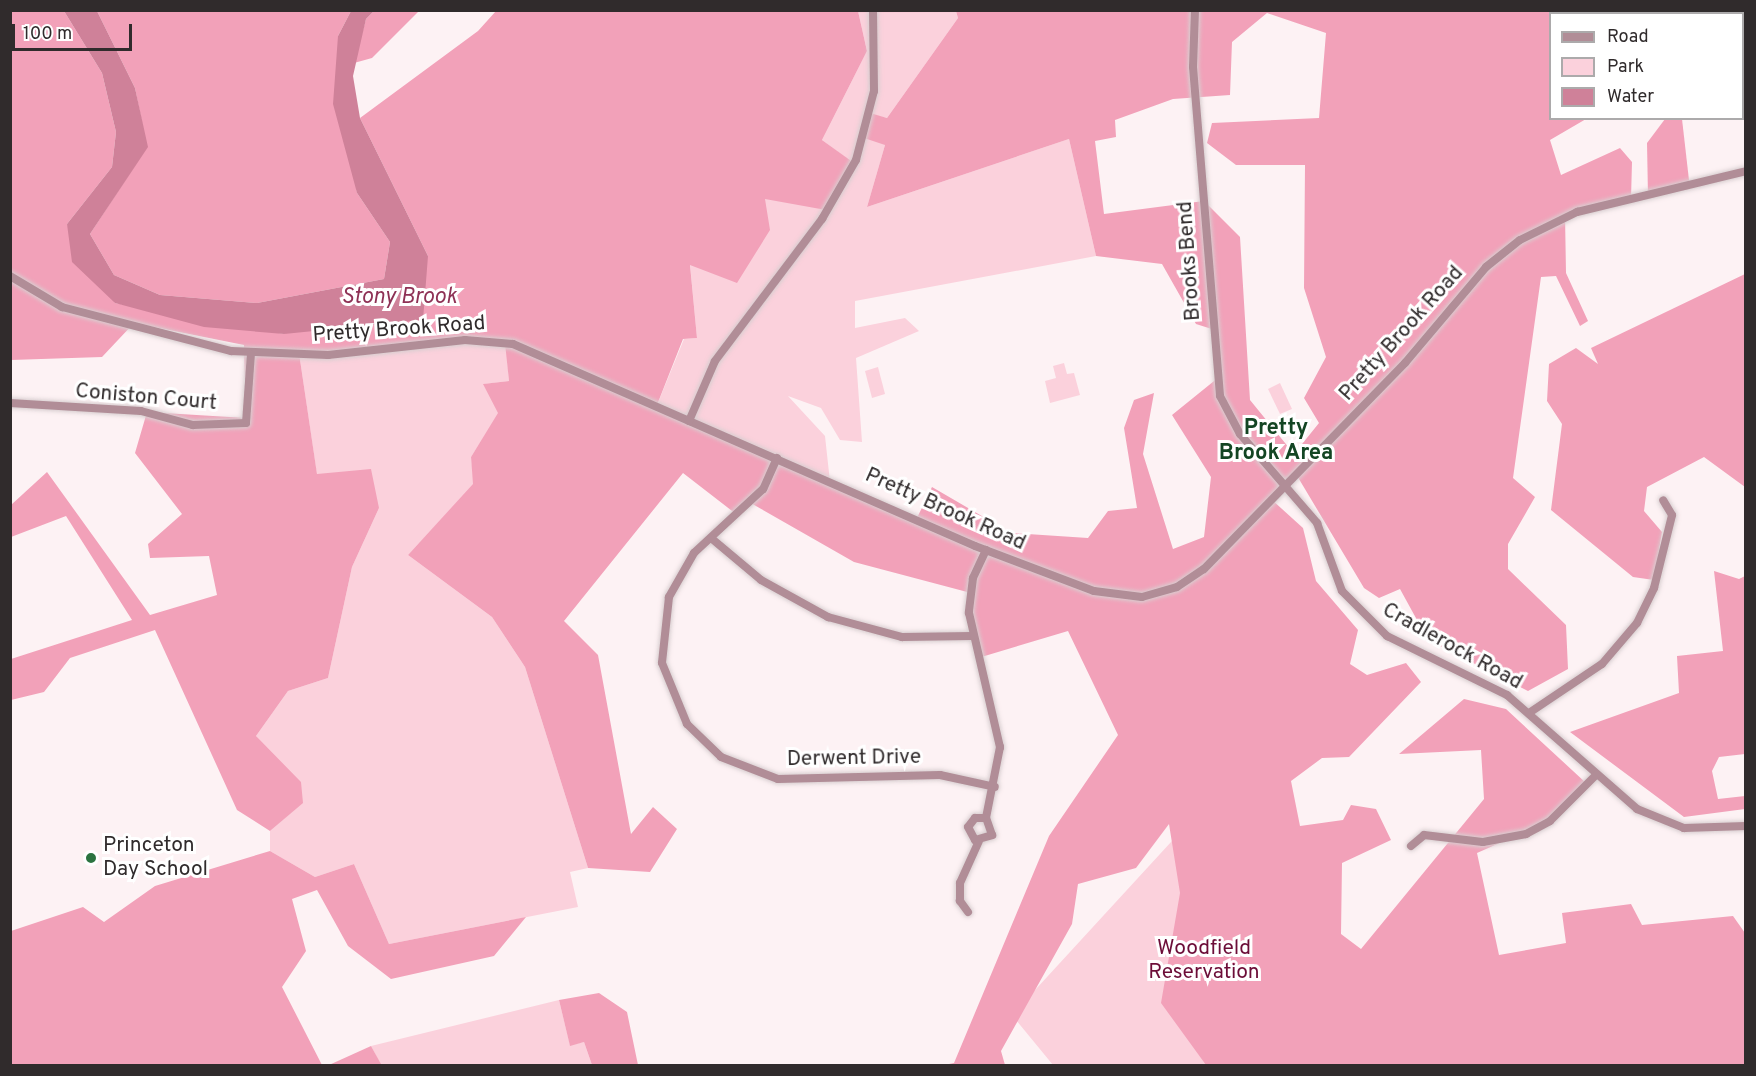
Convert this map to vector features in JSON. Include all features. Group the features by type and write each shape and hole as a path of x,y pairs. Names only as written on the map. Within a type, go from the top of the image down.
{"street":[{"path":"689,421 727,342 822,219 855,160 874,91 873,10"},
{"name":"Brooks Bend","path":"1195,10 1193,67 1220,396 1240,434 1286,485"},
{"name":"Pretty Brook Road","path":"10,276 62,306 250,354 354,354 465,340 506,343 986,550 1094,591 1142,597 1192,579 1419,348 1486,267 1520,240 1577,212 1746,171"},
{"name":"Coniston Court","path":"10,403 141,411 193,425 246,423 250,354"},
{"name":"Derwent Drive","path":"777,458 763,489 711,538 675,581 660,646 670,695 707,747 746,771 778,779 940,775 994,787"},
{"name":"Cradlerock Road","path":"1286,485 1317,523 1335,578 1361,615 1387,636 1488,683 1529,713 1596,775 1637,809 1668,823 1703,830 1746,826"},
{"path":"1529,713 1602,664 1637,623 1654,588 1672,515 1663,500"},
{"path":"711,538 761,580 828,617 902,637 972,636"},
{"path":"968,912 960,901 960,883 979,842 992,835 986,818 994,787 998,728 972,636 970,595 986,550"},
{"path":"1411,846 1424,835 1484,842 1526,834 1550,821 1596,775"},
{"path":"979,842 968,827 975,818 986,818"}],"green space":[{"path":"12,11 64,11 102,73 116,132 112,167 67,224 115,303 284,334 428,256 360,118 478,31 496,11 858,11 867,51 822,140 854,163 826,210 765,199 770,230 737,283 690,265 697,338 683,339 655,410 916,520 932,487 1011,533 1088,538 1108,511 1137,508 1124,428 1134,400 1154,393 1143,454 1173,549 1204,537 1211,477 1172,415 1219,377 1215,330 1196,324 1162,264 1096,256 1069,139 867,207 885,145 864,138 870,113 887,118 958,18 956,11 1737,11 1549,12 1549,120 1584,120 1550,140 1561,175 1620,148 1632,162 1631,199 1565,215 1566,273 1588,321 1580,326 1556,276 1541,277 1513,478 1535,497 1508,544 1508,569 1566,625 1568,669 1528,691 1428,640 1400,589 1379,598 1364,588 1296,474 1271,499 1303,528 1316,581 1358,630 1350,664 1367,675 1406,663 1421,682 1349,757 1322,758 1291,781 1300,826 1343,820 1351,805 1376,809 1391,840 1342,863 1341,934 1361,949 1484,799 1481,750 1399,754 1464,699 1506,709 1586,783 1547,822 1477,853 1499,955 1566,943 1562,913 1631,904 1642,925 1733,916 1745,933 1745,1065 1206,1065 1161,1003 1180,893 1169,824 1136,868 1078,884 1072,924 1001,1051 1005,1065 944,1065 954,1063 1049,836 1118,735 1068,631 978,658 971,593 854,562 749,502 736,514 683,473 564,621 598,655 631,834 653,807 677,829 650,872 588,868 525,667 492,617 408,555 473,484 471,457 498,413 483,384 509,381 505,343 489,339 299,353 317,474 371,469 379,508 352,567 328,678 288,691 256,736 301,782 303,803 270,831 237,810 155,630 70,658 44,692 11,700 11,659 132,620 66,516 11,537 11,505 47,472 150,615 217,595 209,556 150,558 148,544 182,514 135,453 147,412 246,418 244,345 134,323 102,357 11,360","holes":["1267,13 1326,33 1319,118 1212,123 1207,143 1236,165 1305,165 1304,288 1326,357 1304,398 1319,423 1294,454 1250,400 1240,237 1204,201 1104,214 1095,141 1116,137 1115,120 1173,99 1230,95 1232,42"]},
{"path":"97,11 351,11 338,36 357,193 390,242 384,279 257,303 160,295 114,275 90,234 147,147 135,88"},
{"path":"374,11 419,11 372,58 354,63 366,19"},
{"path":"858,11 956,11 958,18 887,118 870,114 885,145 867,207 1069,139 1096,256 855,301 855,328 905,318 919,331 856,358 862,442 840,440 821,408 788,396 825,436 830,482 655,410 684,339 697,338 690,264 765,199 853,163 822,140 867,51"},
{"path":"1664,120 1682,120 1690,189 1648,196 1647,143"},
{"path":"1745,274 1745,487 1704,457 1647,487 1644,511 1662,532 1654,580 1633,577 1551,510 1562,424 1547,401 1549,364 1576,348 1598,364 1591,348"},
{"path":"489,339 506,343 509,381 484,384 499,413 471,457 474,484 408,555 492,617 525,667 588,868 570,872 578,907 389,944 354,864 315,877 270,851 270,831 302,803 256,736 288,691 328,678 352,567 379,508 317,475 299,353"},
{"path":"1064,363 1067,374 1074,373 1080,395 1050,403 1045,381 1056,378 1053,366"},
{"path":"878,367 885,394 872,398 865,371"},
{"path":"1280,383 1292,409 1280,414 1268,389"},
{"path":"1714,571 1739,579 1745,576 1745,754 1719,757 1712,771 1718,799 1745,796 1745,809 1684,817 1570,732 1679,693 1677,656 1723,651"},
{"name":"Woodfield Reservation","path":"1205,805 1394,1017 1745,1065 1053,1065 1012,1015"},
{"path":"270,851 315,877 354,864 389,944 526,917 494,956 391,979 348,946 317,890 292,899 306,951 282,987 322,1065 11,1065 11,931 83,907 104,922 155,886"},
{"path":"599,993 627,1012 638,1065 592,1065 584,1042 570,1046 559,1000"},
{"path":"559,1000 570,1045 584,1042 592,1065 376,1065 380,1063 371,1046"},
{"path":"371,1046 381,1064 329,1065"}],"water":[{"name":"Stony Brook","path":"64,11 97,11 135,88 148,147 90,234 114,275 160,295 257,303 384,279 390,242 357,193 333,104 338,36 351,11 374,11 366,19 353,76 360,118 428,256 423,320 284,334 204,327 115,303 72,262 67,224 112,167 116,132 102,73"}],"place":[{"name":"Princeton Day School","path":"91,858"}],"district":[{"name":"Pretty Brook Area","path":"1276,440"}]}
